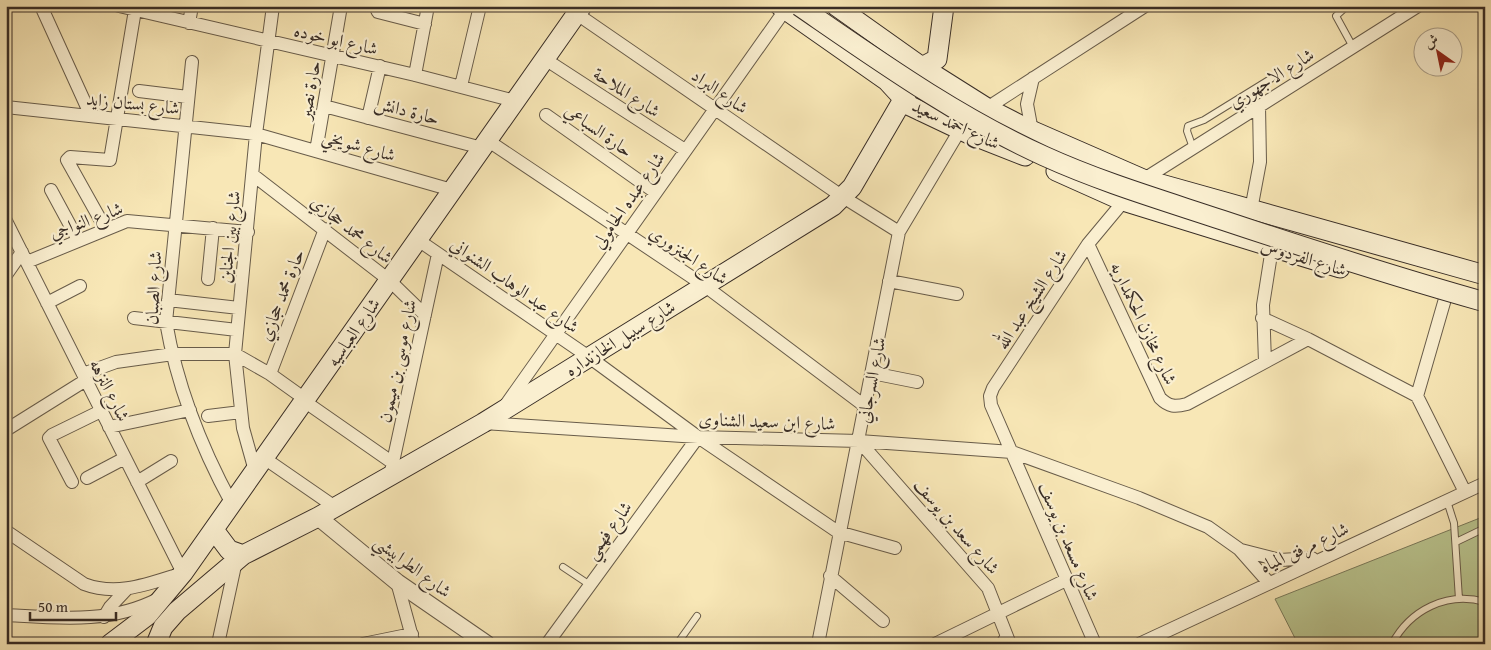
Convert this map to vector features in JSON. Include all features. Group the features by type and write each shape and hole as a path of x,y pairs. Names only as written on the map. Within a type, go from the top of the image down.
{"main road":[{"path":"810,6 943,97 1011,135 1082,167 1369,264 1485,291"},
{"name":"شارع احمد سعيد","path":"836,6 922,67 987,108 1032,130 1144,179"},
{"path":"922,67 937,59 944,6"},
{"path":"788,8 974,121 1044,156 1127,189 1368,268 1485,302"},
{"name":"شارع احمد سعيد","path":"788,8 887,81 914,108 1123,201"},
{"name":"شارع العباسيه","path":"116,643 147,616 183,573 579,10"},
{"name":"شارع سبيل الخازنداره","path":"145,644 159,636 191,596 246,554 335,508 392,469 502,411 833,206 852,187 922,67"},
{"name":"شارع الفردوس","path":"1144,179 1485,276"},
{"name":"شارع الفردوس","path":"1123,201 1272,248 1485,311"},
{"path":"214,530 228,550 246,554"}],"street":[{"path":"41,6 91,116"},
{"name":"شارع ابو خوده","path":"119,6 380,66 515,100"},
{"path":"189,23 192,6"},
{"name":"شارع بين الجناين","path":"260,464 241,412 235,354 256,134 273,6"},
{"name":"حارة نصير","path":"316,151 341,6"},
{"path":"415,75 428,6"},
{"path":"461,86 480,6"},
{"path":"987,108 1145,6"},
{"name":"شارع الاجهوري","path":"1144,179 1418,6"},
{"path":"375,7 378,12 425,24"},
{"name":"شارع عبده الحامولي","path":"502,411 714,108 788,8"},
{"path":"105,228 67,160 70,157 110,160 135,10"},
{"name":"شارع البراد","path":"579,10 714,108 843,197 899,232"},
{"name":"شارع الصبان","path":"192,62 174,224 166,322 173,354 190,410 207,457 232,504"},
{"name":"شارع الملاحة","path":"551,63 685,150"},
{"path":"368,118 380,66"},
{"path":"1032,130 1027,104 1033,78"},
{"path":"140,92 188,98"},
{"name":"شارع بستان زايد","path":"8,104 91,116 256,134"},
{"name":"حارة دانش","path":"324,106 368,118 485,144"},
{"path":"1251,210 1260,162 1259,106"},
{"name":"حارة السباعي","path":"546,114 655,192"},
{"name":"شارع السرجاني","path":"818,644 838,532 866,407 899,232 960,130"},
{"name":"شارع شويخي","path":"256,134 452,190"},
{"name":"شارع الجنزوري","path":"485,144 626,233 705,286 866,407"},
{"name":"شارع محمد حجازي","path":"253,175 389,280 425,314"},
{"name":"شارع الشيخ عبد الله","path":"1012,452 991,405 990,396 1088,244 1123,201 1144,179"},
{"path":"51,190 78,240"},
{"name":"شارع النواجي","path":"25,257 78,240 127,221 248,232"},
{"name":"شارع النزهه","path":"6,222 183,573"},
{"path":"208,279 212,228"},
{"name":"حارة محمد حجازي","path":"270,374 325,229"},
{"name":"شارع عبد الوهاب الشنواني","path":"418,240 588,357 698,437 838,532 895,548"},
{"name":"شارع مخازن الحكمداريه","path":"1088,244 1160,398 1167,405 1177,407 1186,404 1308,339"},
{"path":"1265,362 1262,318 1272,248"},
{"name":"شارع موسى بن ميمون","path":"392,469 438,254"},
{"path":"6,275 25,257"},
{"path":"889,281 957,294"},
{"path":"47,302 80,286"},
{"path":"1417,396 1445,299"},
{"path":"168,300 239,308"},
{"path":"134,318 237,330"},
{"path":"1262,318 1308,339 1417,396 1465,492"},
{"path":"6,430 84,377 116,362 173,354 235,354 270,374 392,469"},
{"path":"872,374 917,382"},
{"path":"109,427 190,410"},
{"path":"72,482 49,438 101,411"},
{"path":"208,416 241,412"},
{"name":"شارع ابن سعيد الشناوى","path":"483,422 698,437 859,441 1012,452 1176,512 1208,527 1238,549 1269,583"},
{"name":"شارع فهمي","path":"547,644 698,437"},
{"name":"شارع سعد بن يوسف","path":"859,441 988,588 999,612 1005,640"},
{"name":"شارع مسعد بن يوسف","path":"1012,452 1095,644"},
{"path":"87,478 125,458"},
{"path":"138,482 171,461"},
{"path":"260,464 335,508"},
{"name":"شارع مرفق المياه","path":"1139,644 1323,556 1485,483"},
{"name":"شارع الطرابيشي","path":"318,517 396,582 487,644"},
{"path":"6,531 84,584 97,589 126,590 183,573"},
{"name":"شارع ابن سعيد الشناوى","path":"1238,549 1280,560 1323,556"},
{"path":"218,644 246,554"},
{"path":"830,576 883,621"},
{"path":"934,644 1066,580"},
{"path":"363,644 413,639 396,582"},
{"path":"104,617 126,590"},
{"path":"6,615 67,619 104,617 138,608 165,596"}],"lane":[{"path":"1347,6 1338,13 1336,21 1353,47"},
{"path":"1193,148 1187,131 1188,126 1204,120 1272,78"},
{"path":"1447,501 1454,523 1459,599"},
{"path":"1456,542 1485,528"},
{"path":"563,567 590,585"},
{"path":"1392,644 1410,619 1425,608 1459,599 1485,602"},
{"path":"677,644 697,616"}],"green space":[{"path":"1485,516 1485,644 1298,644 1275,599"}]}
